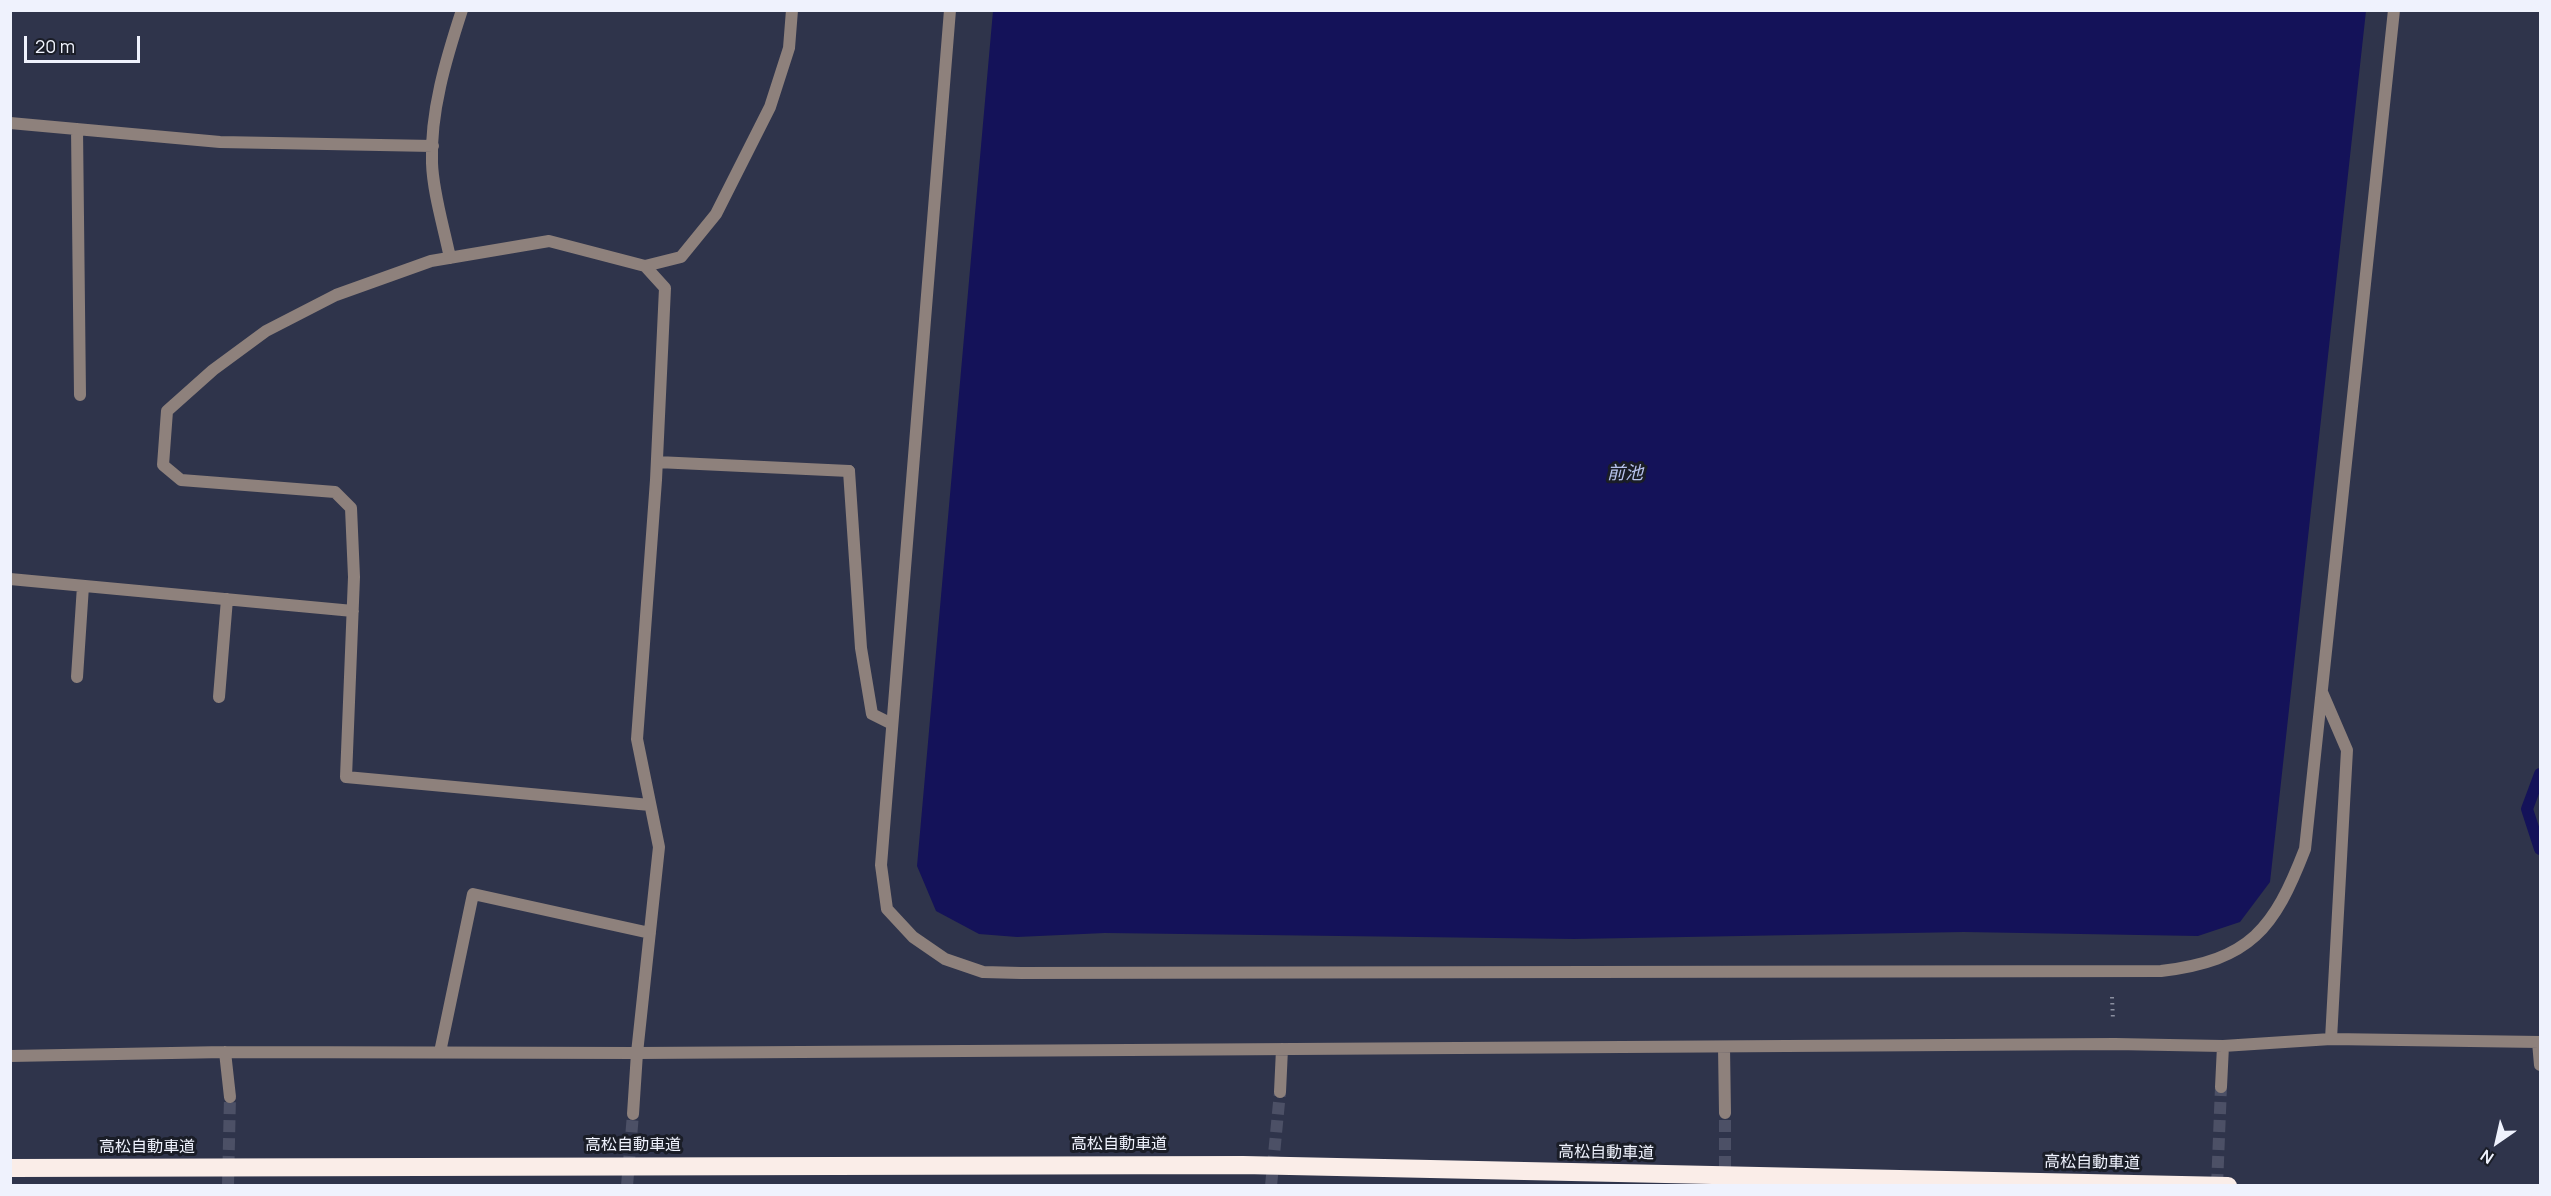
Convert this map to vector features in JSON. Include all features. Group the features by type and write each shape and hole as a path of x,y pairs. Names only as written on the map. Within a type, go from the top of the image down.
{"highway":[{"name":"高松自動車道","path":"10,1168 1243,1165 2228,1185"}],"street":[{"path":"450,258 432,164 434,127 447,58 462,10"},
{"path":"650,805 346,777 354,577 351,508 335,492 180,480 163,465 167,411 213,370 266,331 336,295 431,261 549,241 645,266 681,257 716,214 770,106 789,48 792,10"},
{"path":"950,10 881,865 887,909 913,937 945,959 983,972 2161,971 2188,968 2247,944 2272,919 2290,888 2305,849 2394,10"},
{"path":"10,123 220,142 433,146"},
{"path":"77,129 80,395"},
{"path":"633,1114 637,1053 659,847 637,739 657,462 665,288 645,266"},
{"path":"657,462 849,471 861,648 872,714 892,724"},
{"path":"10,579 353,611"},
{"path":"77,677 83,586"},
{"path":"219,697 227,599"},
{"path":"2321,690 2347,750 2331,1039"},
{"path":"440,1052 473,894 650,933"},
{"path":"10,1056 225,1052 637,1053 2115,1044 2223,1046 2331,1039 2539,1042 2541,1065"},
{"path":"2221,1087 2223,1046"},
{"path":"1724,1047 1725,1113"},
{"path":"1280,1092 1282,1049"},
{"path":"225,1052 230,1097"}],"path":[{"path":"2110,972 2115,1044"}],"water":[{"name":"前池","path":"993,11 2366,11 2270,882 2240,922 2198,936 1964,932 1574,939 1105,933 1017,937 979,934 936,911 917,866"}],"waterway":[{"path":"2540,774 2527,809 2540,849"}],"tunnel":[{"path":"2217,1186 2221,1087"},
{"path":"1271,1186 1280,1092"},
{"path":"228,1186 230,1097"},
{"path":"1725,1113 1725,1186"},
{"path":"627,1186 633,1114"}]}
